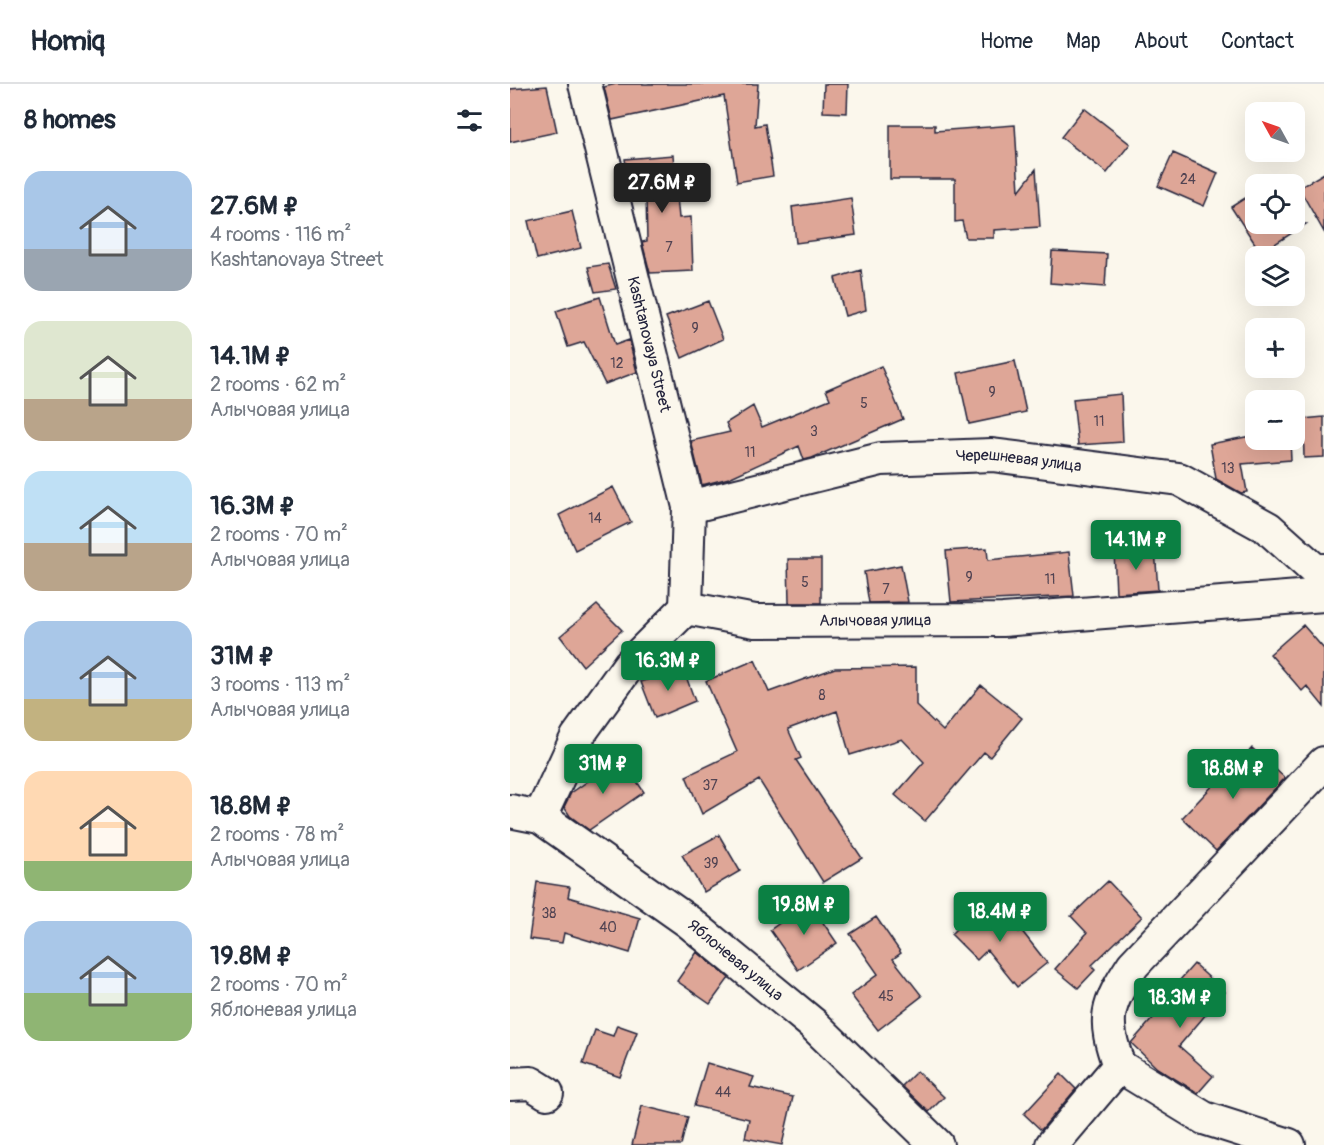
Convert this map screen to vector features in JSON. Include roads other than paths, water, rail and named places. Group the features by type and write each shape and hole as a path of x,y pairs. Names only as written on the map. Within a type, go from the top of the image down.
{"street":[{"name":"Kashtanovaya Street","path":"585,84 689,507 686,608"},
{"name":"Черешневая улица","path":"689,507 881,459 992,456 1179,479 1268,528 1316,571 1324,570"},
{"name":"Алычовая улица","path":"686,608 755,621 1003,620 1324,595"},
{"path":"525,814 629,665 686,608"},
{"path":"1289,1145 1204,1118 1119,1065 1107,1032 1113,996 1133,965 1324,764"},
{"name":"Яблоневая улица","path":"525,814 689,922 813,1024 937,1145"},
{"path":"1052,1145 1119,1065"},
{"path":"510,1084 531,1083 547,1093"}]}
